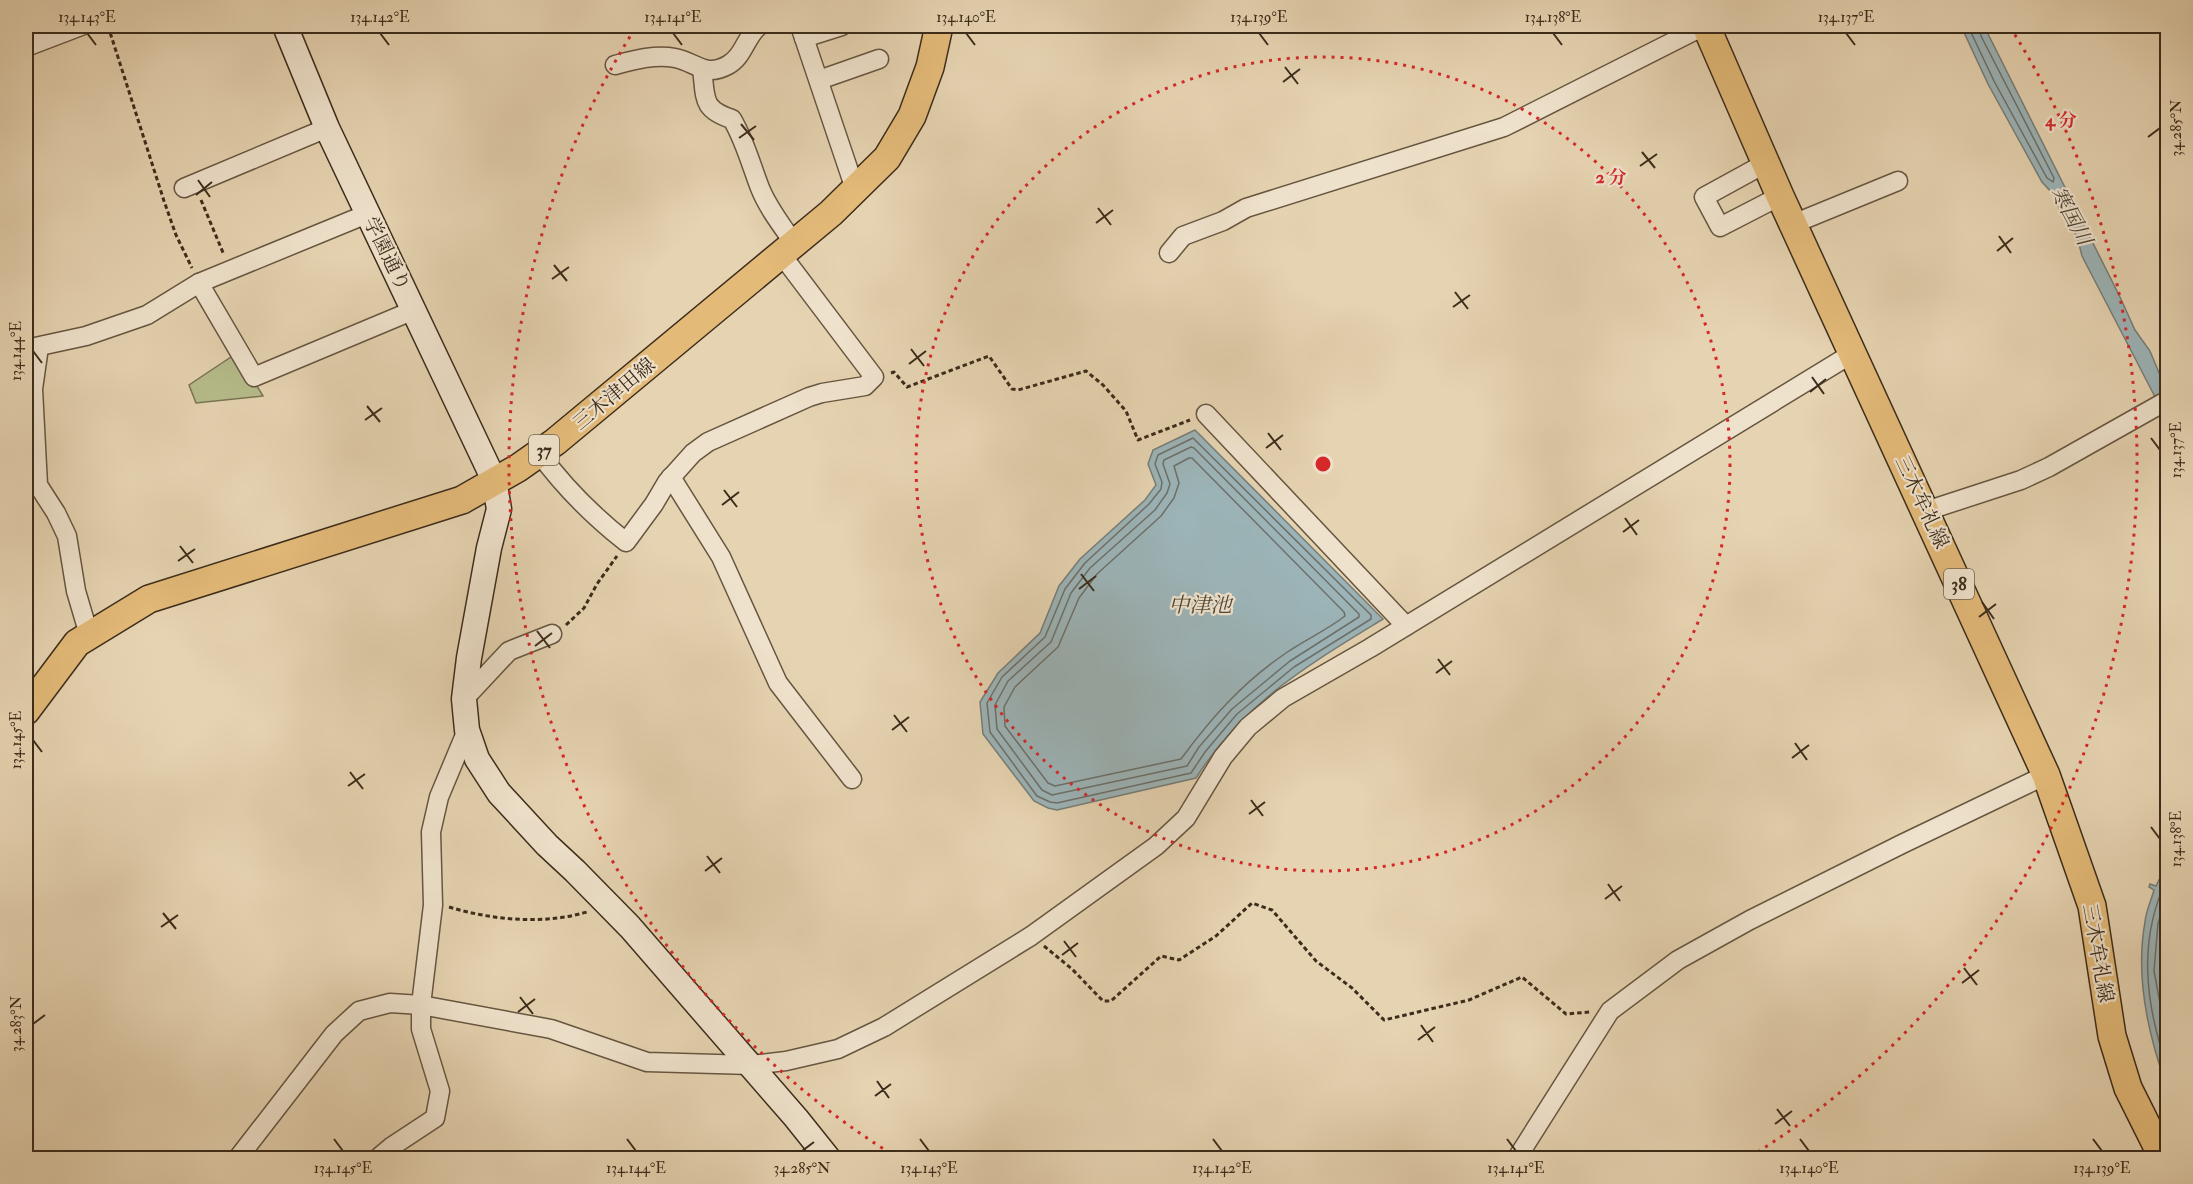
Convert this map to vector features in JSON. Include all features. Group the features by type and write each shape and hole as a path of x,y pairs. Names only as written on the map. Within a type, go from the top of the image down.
{"main road":[{"name":"三木津田線","path":"26,711 77,643 150,599 462,500 518,468 555,442 788,249 887,158 912,116 930,67 939,26"},
{"name":"三木牟礼線","path":"1705,26 1780,196 2046,775 2092,906 2112,1036 2128,1088 2163,1158"}],"street":[{"path":"26,46 81,26"},
{"name":"学園通り","path":"285,26 327,128 494,480 499,509 489,548 468,658 464,699 467,730 477,759 499,793 547,845 630,927 751,1065 828,1158"},
{"path":"615,65 636,59 676,58 712,71 729,64 742,52 759,26"},
{"path":"842,26 802,32 855,189"},
{"path":"1169,253 1183,236 1223,221 1246,207 1504,127 1705,26"},
{"path":"819,80 879,59"},
{"path":"539,453 559,480 583,505 626,542 671,477 693,453 708,442 808,397 865,386 874,377 788,249 773,213 760,190 741,134 732,119 710,109 706,100 702,69"},
{"path":"190,186 327,128"},
{"path":"1766,163 1704,196 1720,227 1780,196"},
{"path":"1793,224 1898,181"},
{"path":"89,634 76,591 67,537 56,513 38,485 32,348 86,336 147,315 199,283 368,214"},
{"path":"199,283 254,377 414,310"},
{"path":"238,1158 334,1034 359,1011 390,1003 421,1005 551,1029 647,1062 751,1065 786,1061 837,1049 884,1027 1031,936 1156,846 1185,818 1223,757 1248,728 1283,698 1406,626 1853,353"},
{"path":"1926,511 2021,480 2049,467 2168,400"},
{"path":"1206,414 1406,626"},
{"path":"671,477 721,557 778,683 852,779"},
{"path":"464,699 509,651 552,634"},
{"path":"378,1158 435,1118 440,1091 421,1029 421,1005 432,900 431,832 439,797 467,730"},
{"path":"1517,1158 1610,1011 1678,960 1750,920 2046,775"}],"path":[{"path":"108,26 173,226 199,283"},
{"path":"190,186 231,270"},
{"path":"874,377 894,372 907,387 989,356 1012,389 1018,390 1086,371 1126,411 1138,440 1206,414"},
{"path":"552,634 572,621 584,608 597,584 626,542"},
{"path":"432,900 473,914 524,918 571,917 609,906"},
{"path":"1031,936 1072,969 1103,1001 1111,1000 1161,956 1179,960 1216,936 1252,903 1272,910 1316,961 1352,988 1384,1020 1469,1000 1522,977 1566,1014 1610,1011"}],"green space":[{"path":"237,353 263,396 196,403 189,385"}],"water":[{"name":"寒国川","path":"1961,26 1984,26 2135,330 2150,351 2167,392 2167,420 2082,256 2072,227 2062,215 2053,194 2042,182 1988,84"},
{"name":"中津池","path":"1195,430 1383,619 1304,669 1256,706 1215,751 1196,778 1057,810 1048,808 1034,801 983,734 980,702 998,673 1040,633 1059,586 1080,559 1145,500 1156,485 1148,464 1153,450"},
{"path":"2167,863 2167,1087 2154,1047 2145,1006 2142,943 2154,890 2149,887 2150,884 2156,886"}]}
